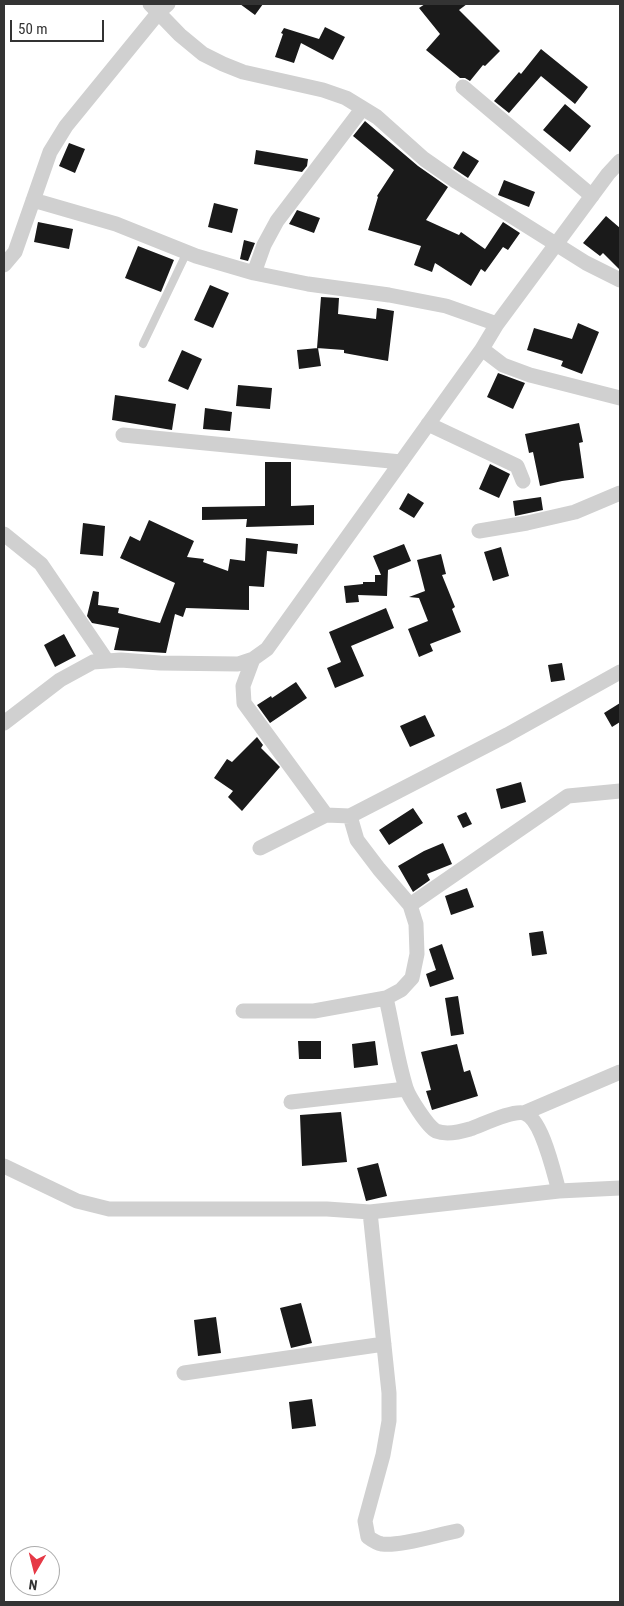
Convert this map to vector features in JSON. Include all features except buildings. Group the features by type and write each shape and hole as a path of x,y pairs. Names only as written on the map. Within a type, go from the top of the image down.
{"street":[{"path":"4,265 15,252 50,152 66,126 159,7 180,36 203,54 243,72 323,90 346,98 377,117 424,159 457,182 586,263 620,280"},
{"path":"463,88 592,196"},
{"path":"254,272 264,245 277,221 362,108"},
{"path":"4,723 60,680 92,662 121,660 223,665 238,664 253,659 267,649 482,349 497,324 592,196 614,177 620,161"},
{"path":"33,200 116,224 187,252 254,272 308,284 389,295 446,306 497,324"},
{"path":"482,349 503,366 620,398"},
{"path":"428,424 516,466 523,481"},
{"path":"123,436 401,462"},
{"path":"479,531 575,512 620,493"},
{"path":"4,534 41,564 107,661"},
{"path":"253,659 243,686 244,703 326,815"},
{"path":"260,848 326,815 350,816 507,735 620,672"},
{"path":"410,905 568,796 620,791"},
{"path":"243,1012 314,1011 386,998 401,990 412,978 417,954 417,939 416,924 410,905 378,869 357,840 350,816"},
{"path":"386,998 406,1089 425,1120 435,1130 462,1132 513,1113 524,1113 620,1072"},
{"path":"291,1102 406,1089"},
{"path":"524,1113 532,1119 544,1138 559,1191"},
{"path":"4,1166 77,1201 108,1209 327,1209 370,1212 559,1191 620,1188"},
{"path":"370,1212 389,1393 389,1421 383,1455 365,1521 368,1537 374,1542 382,1544 407,1542 457,1531"},
{"path":"184,1373 384,1344"}],"lane":[{"path":"143,344 187,252"}]}
